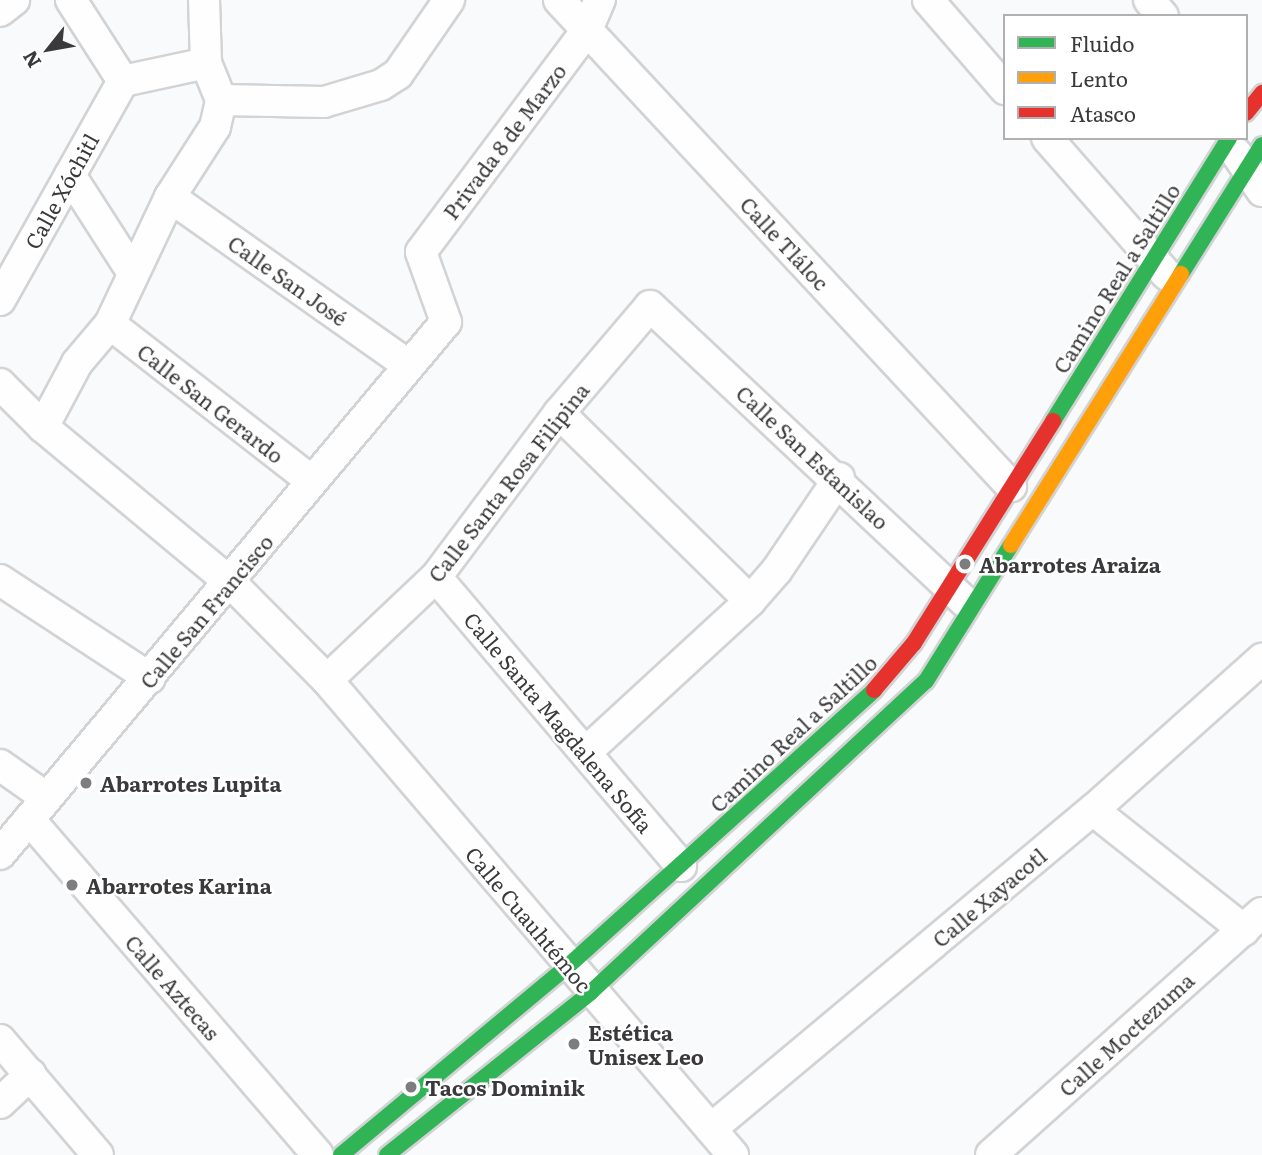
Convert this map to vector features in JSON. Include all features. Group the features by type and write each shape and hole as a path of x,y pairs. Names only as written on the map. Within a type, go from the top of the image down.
{"street":[{"path":"0,11 14,0"},
{"path":"71,0 122,81 206,62"},
{"path":"43,427 78,363 110,324 170,197 215,127 221,100 206,62 204,0"},
{"path":"221,100 324,102 381,85 398,74 449,0"},
{"name":"Calle Tláloc","path":"559,0 1011,486"},
{"name":"Privada 8 de Marzo","path":"421,252 587,30 600,0"},
{"path":"928,0 1003,87"},
{"path":"1149,0 1161,14"},
{"name":"Calle Xóchitl","path":"0,300 122,81"},
{"path":"1248,110 1262,93"},
{"path":"1248,114 1262,128"},
{"path":"1049,140 1175,284"},
{"path":"387,1155 591,992 894,715 926,681 974,610 1175,284 1257,167 1228,140"},
{"name":"Camino Real a Saltillo","path":"341,1155 568,965 879,686 914,643 1151,259 1228,140"},
{"path":"70,175 134,273"},
{"name":"Calle San José","path":"170,197 407,364"},
{"name":"Calle San Francisco","path":"0,854 231,583 407,364 446,322 421,252"},
{"name":"Calle San Estanislao","path":"650,306 839,478 974,610"},
{"name":"Calle Santa Rosa Filipina","path":"327,680 436,577 559,413 650,306"},
{"name":"Calle San Gerardo","path":"110,324 312,481"},
{"name":"Calle Cuauhtémoc","path":"0,384 43,427 231,583 327,680 733,1155"},
{"path":"559,413 750,601"},
{"path":"586,752 750,601 777,570 839,478"},
{"name":"Calle Santa Magdalena Sofía","path":"436,577 681,866"},
{"path":"0,580 150,678"},
{"name":"Calle Xayacotl","path":"711,1129 1093,810 1262,659"},
{"name":"Calle Aztecas","path":"0,765 38,808 318,1155"},
{"path":"1093,810 1253,921"},
{"name":"Calle Moctezuma","path":"991,1155 1253,921"},
{"path":"0,1040 98,1155"},
{"path":"0,1102 31,1074"}],"traffic: fast":[{"path":"1053,421 1228,140"},
{"path":"1181,274 1262,145"},
{"path":"387,1155 591,992 926,681 1011,545"},
{"path":"341,1155 568,966 874,690"}],"traffic: slow":[{"path":"1011,545 1181,274"}],"traffic: jam":[{"path":"1248,110 1262,93"},
{"path":"874,690 914,643 1053,421"}],"place":[{"name":"Abarrotes Araiza","path":"965,564"},
{"name":"Abarrotes Lupita","path":"86,783"},
{"name":"Abarrotes Karina","path":"72,885"},
{"name":"Estética Unisex Leo","path":"574,1044"},
{"name":"Tacos Dominik","path":"411,1087"}]}
